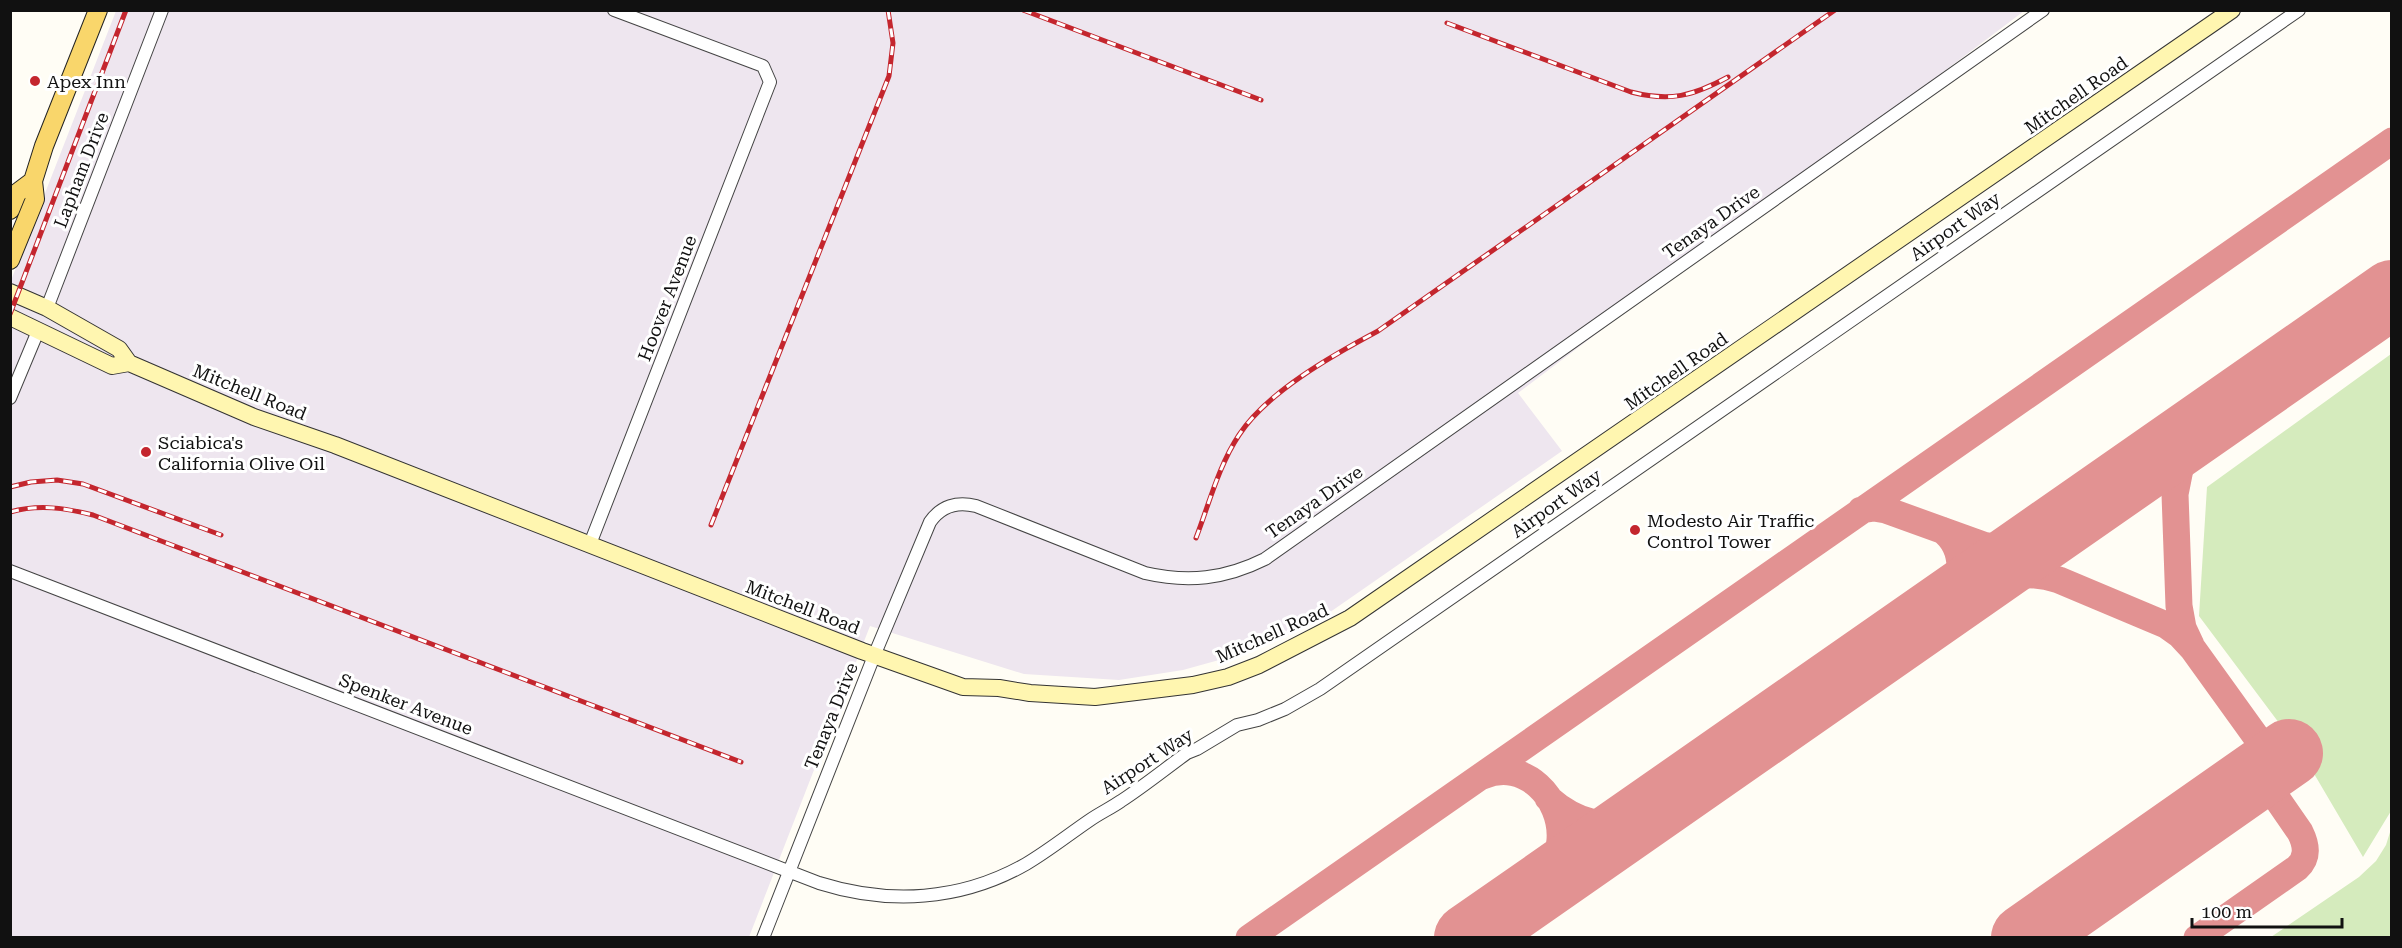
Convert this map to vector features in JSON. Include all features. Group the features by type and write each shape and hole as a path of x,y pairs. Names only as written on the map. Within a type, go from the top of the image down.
{"main road":[{"name":"Mitchell Road","path":"10,292 47,308 119,349 129,363 254,417 335,445 874,656 963,687 1095,697 1159,691 1228,677 1283,654 1377,601 2232,10"},
{"path":"10,260 35,199 33,181 93,12"},
{"path":"10,210 17,193 33,181"},
{"name":"Mitchell Road","path":"10,317 112,366 129,363"}],"street":[{"name":"Lapham Drive","path":"47,308 162,10"},
{"name":"Hoover Avenue","path":"590,544 770,82 763,66 614,10"},
{"name":"Tenaya Drive","path":"763,938 874,656 930,522 936,515 950,505 976,506 1145,573 1164,578 1217,577 1265,559 2043,10"},
{"name":"Airport Way","path":"789,871 862,894 912,897 950,893 975,886 1028,863 1121,801 1187,753 1237,724 1267,717 1320,689 2299,10"},
{"path":"10,398 38,331"},
{"name":"Spenker Avenue","path":"10,571 789,871"}],"shaded area":[{"path":"116,11 2024,11 1518,393 1562,451 1323,617 1274,642 1219,660 1183,670 1119,680 1024,674 870,626 749,937 11,937 10,283"}],"green space":[{"path":"2391,354 2391,811 2363,857 2303,755 2199,616 2207,487"},
{"path":"2391,829 2391,937 2271,937 2359,877 2376,861 2386,845"}],"taxiway":[{"path":"1249,938 2392,141"},
{"path":"2191,645 2183,628 2179,606 2175,494 2180,469 2188,453 2215,417"},
{"path":"1861,510 1874,508 1886,510 1992,547 2016,546 2032,542 2047,534"},
{"path":"1942,530 1956,547 1960,568 1956,589 1943,606"},
{"path":"1969,588 2014,575 2048,577 2166,625 2180,635 2193,649 2275,763"},
{"path":"1483,776 1498,772 1513,772 1526,777 1548,797 1555,810 1559,824 1558,853 1537,890"},
{"path":"2197,938 2297,868 2305,856 2304,842 2300,832 2260,774"},
{"path":"1548,798 1569,813 1592,822 1617,824 1642,816"}],"runway":[{"path":"1468,938 2392,294"},
{"path":"2025,938 2289,753"}],"railway":[{"path":"10,314 126,10"},
{"path":"711,525 889,76 893,43 888,10"},
{"path":"1023,10 1261,100"},
{"path":"1196,538 1220,472 1232,447 1251,419 1266,404 1302,376 1378,331 1835,10"},
{"path":"1447,23 1631,92 1645,95 1670,97 1692,93 1728,77"},
{"path":"10,487 31,482 57,480 83,484 221,535"},
{"path":"10,512 31,508 52,508 93,515 741,762"}],"place":[{"name":"Apex Inn","path":"35,81"},
{"name":"Sciabica's California Olive Oil","path":"146,452"},
{"name":"Modesto Air Traffic Control Tower","path":"1635,530"}]}
